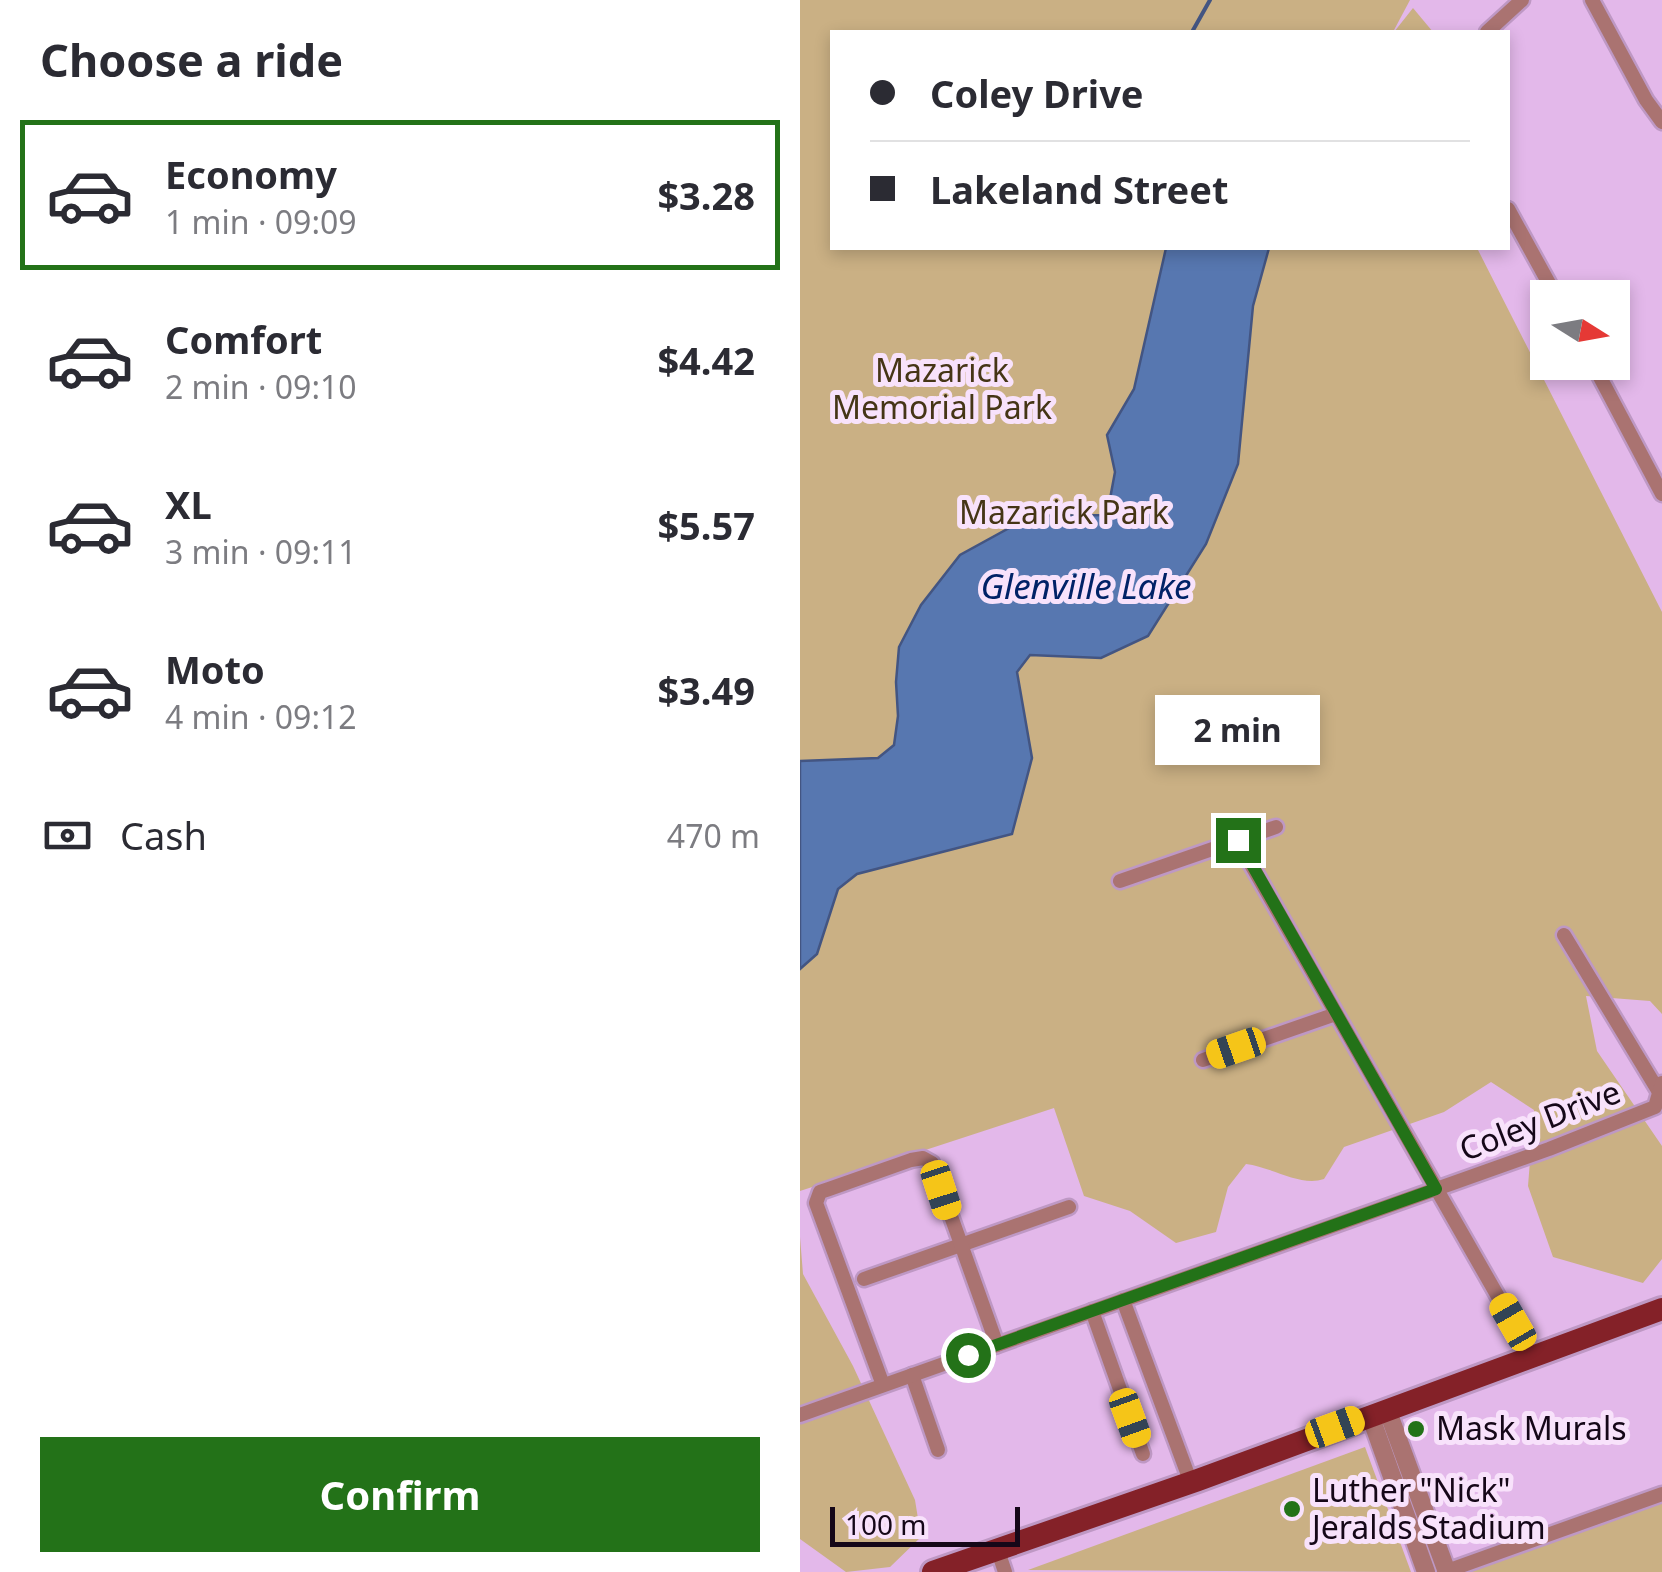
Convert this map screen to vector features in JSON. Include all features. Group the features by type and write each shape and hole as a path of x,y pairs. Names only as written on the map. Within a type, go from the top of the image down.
{"main road":[{"path":"933,1572 1662,1309"}],"street":[{"path":"1488,30 1522,0"},
{"path":"1592,0 1662,122"},
{"path":"1510,213 1547,280"},
{"path":"1602,380 1662,494"},
{"path":"1120,882 1276,827"},
{"path":"1238,840 1532,1356"},
{"path":"1564,935 1661,1091"},
{"path":"1203,1060 1336,1014"},
{"name":"Coley Drive","path":"800,1415 1436,1189 1654,1107 1661,1091"},
{"path":"883,1385 816,1203 820,1192 922,1158 932,1163 997,1345"},
{"path":"864,1279 1069,1207"},
{"path":"1123,1300 1191,1482"},
{"path":"1092,1311 1143,1454"},
{"path":"912,1375 938,1450"},
{"path":"1378,1412 1446,1572 1662,1494"},
{"path":"1378,1412 1426,1572"},
{"path":"996,1548 1005,1572"}],"green space":[{"path":"800,0 1410,0 1394,30 830,30 830,250 1478,250 1530,352 1530,380 1544,380 1662,612 1662,1014 1650,1001 1586,996 1597,1051 1662,1146 1662,1259 1643,1283 1553,1257 1528,1186 1534,1110 1491,1082 1444,1112 1344,1147 1324,1179 1296,1179 1246,1164 1228,1187 1216,1232 1176,1243 1130,1211 1084,1196 1054,1108 800,1191"},
{"path":"1413,8 1431,30 1396,30"},
{"path":"800,1237 803,1274 853,1366 915,1500 921,1537 890,1567 846,1572 800,1539"},
{"name":"Luther \"Nick\" Jeralds Stadium","path":"1365,1447 1411,1572 1028,1570"},
{"path":"1662,1501 1662,1572 1464,1572"}],"water":[{"name":"Glenville Lake","path":"1166,250 1268,250 1253,306 1238,464 1206,544 1148,636 1101,658 1030,655 1017,672 1032,758 1012,834 857,874 838,889 817,954 800,969 800,761 878,758 894,745 899,647 921,605 960,555 1031,516 1107,515 1115,472 1107,435 1134,389"}],"waterway":[{"path":"1193,30 1210,0"}],"place":[{"name":"Mask Murals","path":"1416,1429"},
{"name":"Luther \"Nick\" Jeralds Stadium","path":"1292,1509"}],"route":[{"path":"968,1355 1436,1189 1238,840"}],"park label":[{"name":"Mazarick Memorial Park","path":"942,390"},
{"name":"Mazarick Park","path":"1064,513"}]}
